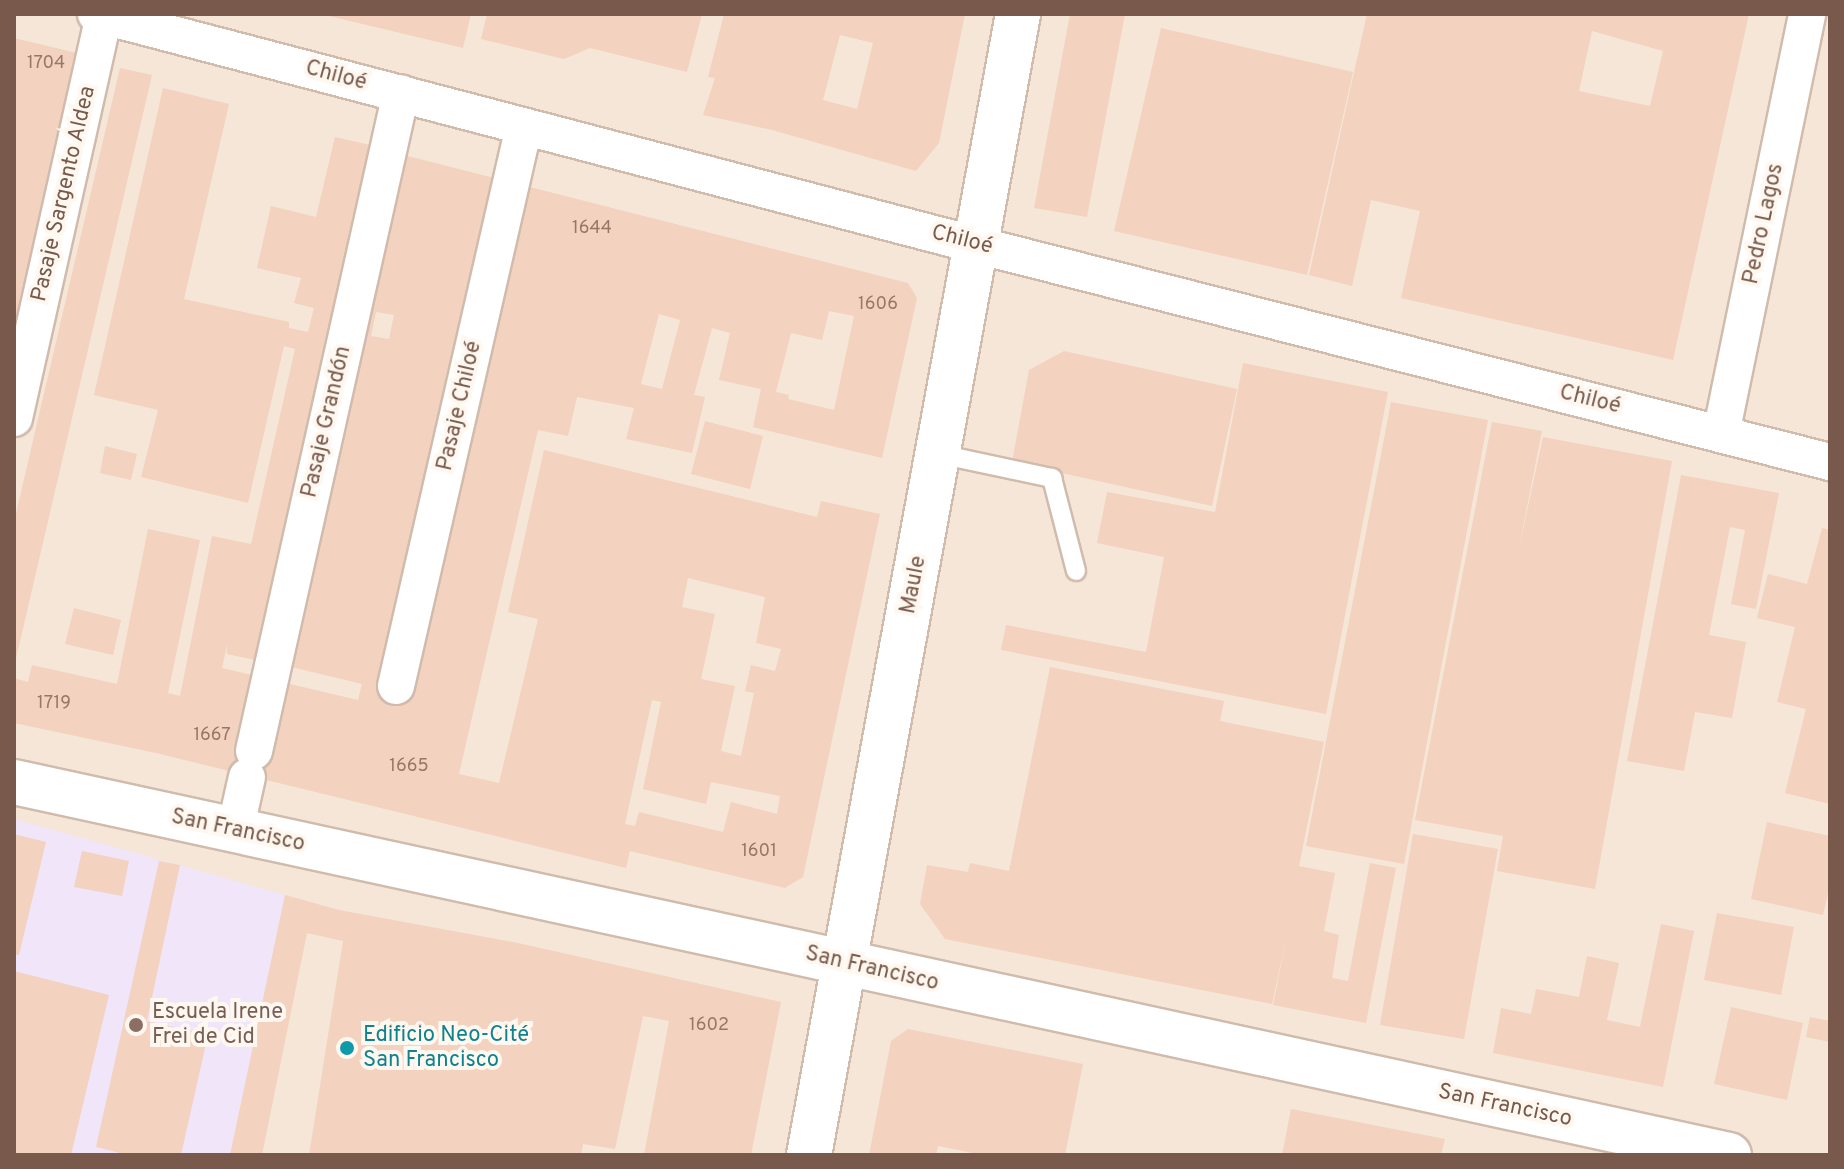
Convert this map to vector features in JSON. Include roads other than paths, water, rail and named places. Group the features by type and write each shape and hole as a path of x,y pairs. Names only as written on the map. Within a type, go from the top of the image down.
{"main road":[{"name":"Maule","path":"809,1155 1018,14"},
{"name":"San Francisco","path":"14,782 1729,1155"}],"street":[{"name":"Pedro Lagos","path":"1721,434 1807,14"},
{"name":"Chiloé","path":"100,15 166,23 524,126 1830,462"},
{"name":"Pasaje Sargento Aldea","path":"14,418 100,15"},
{"name":"Pasaje Grandón","path":"235,831 401,93"},
{"name":"Pasaje Chiloé","path":"396,686 524,126"}],"lane":[{"path":"939,454 1052,478 1076,571"}],"place":[{"name":"Escuela Irene Frei de Cid","path":"136,1025"},
{"name":"Edificio Neo-Cité San Francisco","path":"347,1048"}]}
